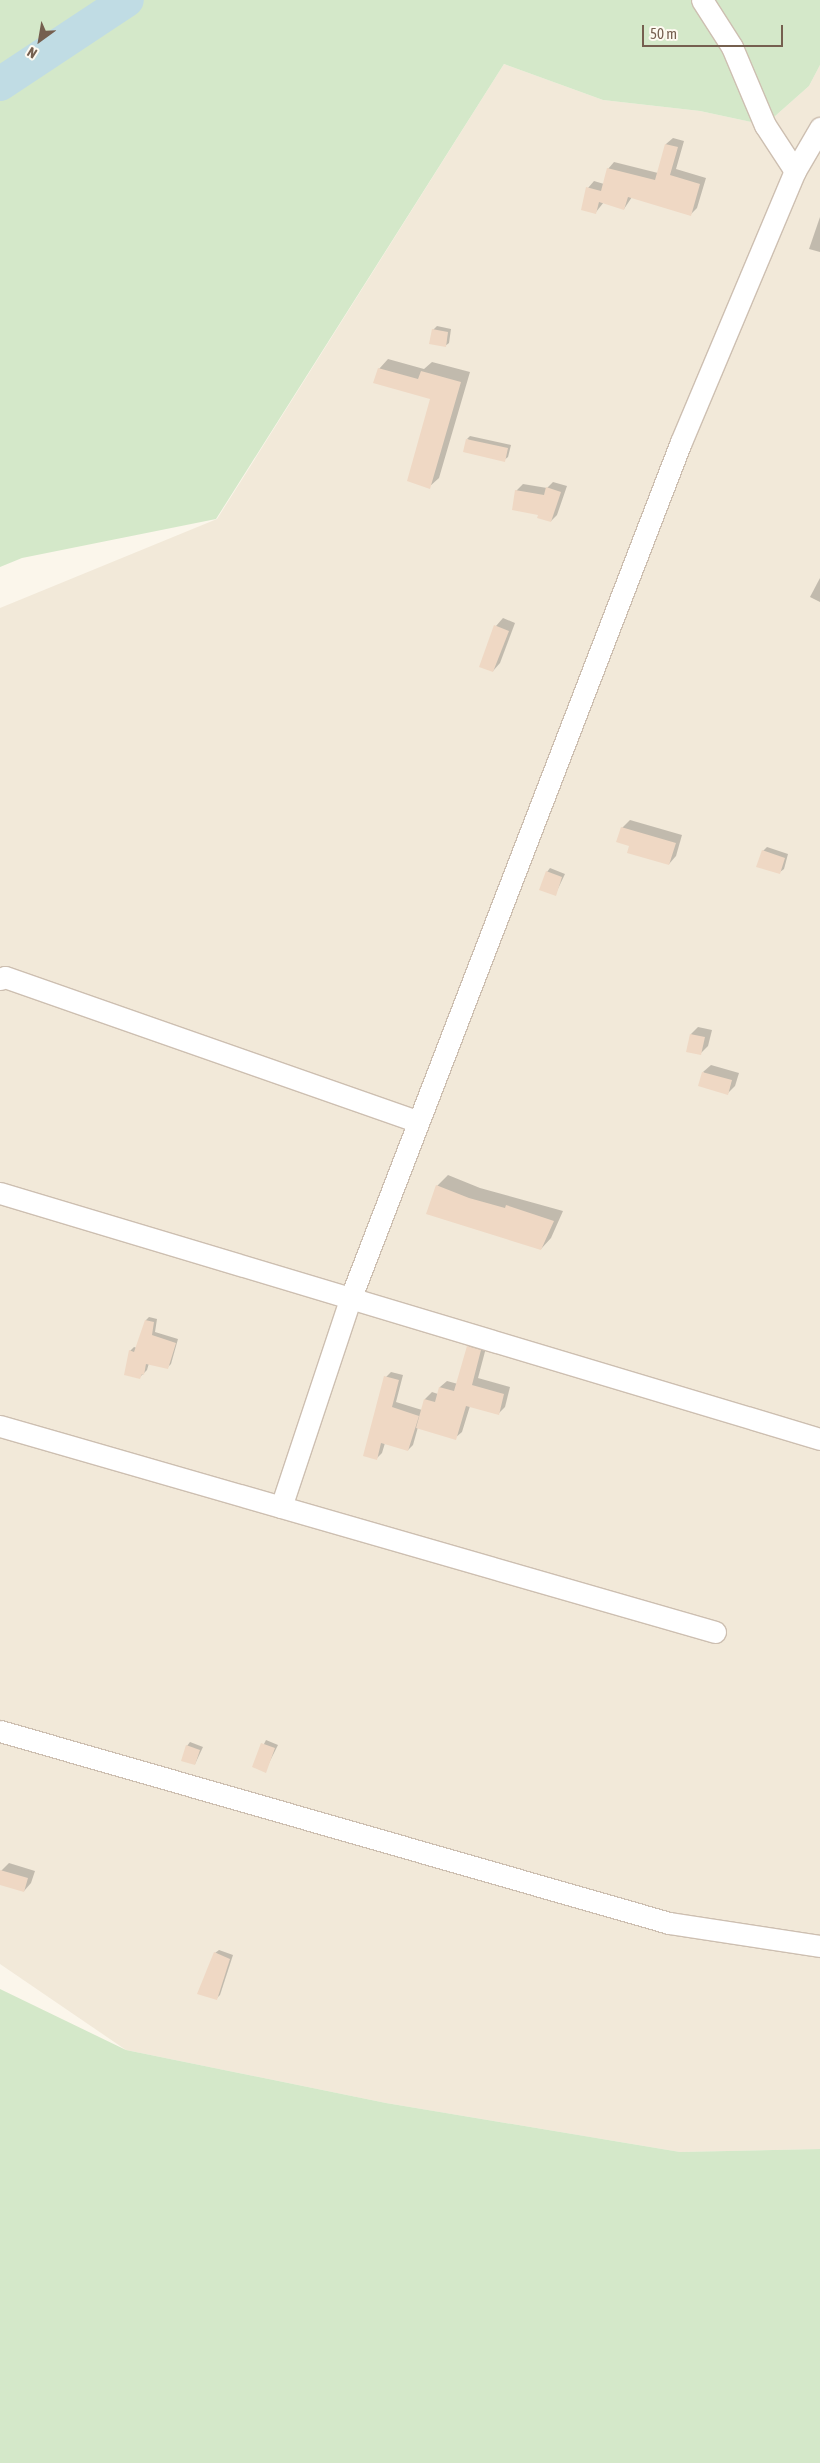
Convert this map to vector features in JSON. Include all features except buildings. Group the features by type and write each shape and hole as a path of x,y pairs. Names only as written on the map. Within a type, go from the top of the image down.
{"street":[{"path":"702,0 732,47 765,125 795,171"},
{"path":"281,1507 351,1297 681,442 795,171 820,128"},
{"path":"0,978 5,977 418,1122"},
{"path":"0,1192 820,1439"},
{"path":"0,1426 715,1632"},
{"path":"0,1731 668,1923 820,1946"}],"shaded area":[{"path":"504,64 603,100 700,111 765,125 809,86 820,65 820,2149 680,2152 386,2103 126,2050 0,1964 0,608 217,519"}],"green space":[{"path":"0,0 820,0 820,65 809,86 765,125 700,111 603,100 504,64 216,519 22,558 0,567"},
{"path":"0,1989 126,2050 386,2103 680,2152 820,2149 820,2463 0,2463"}],"waterway":[{"path":"0,84 127,0"}]}
